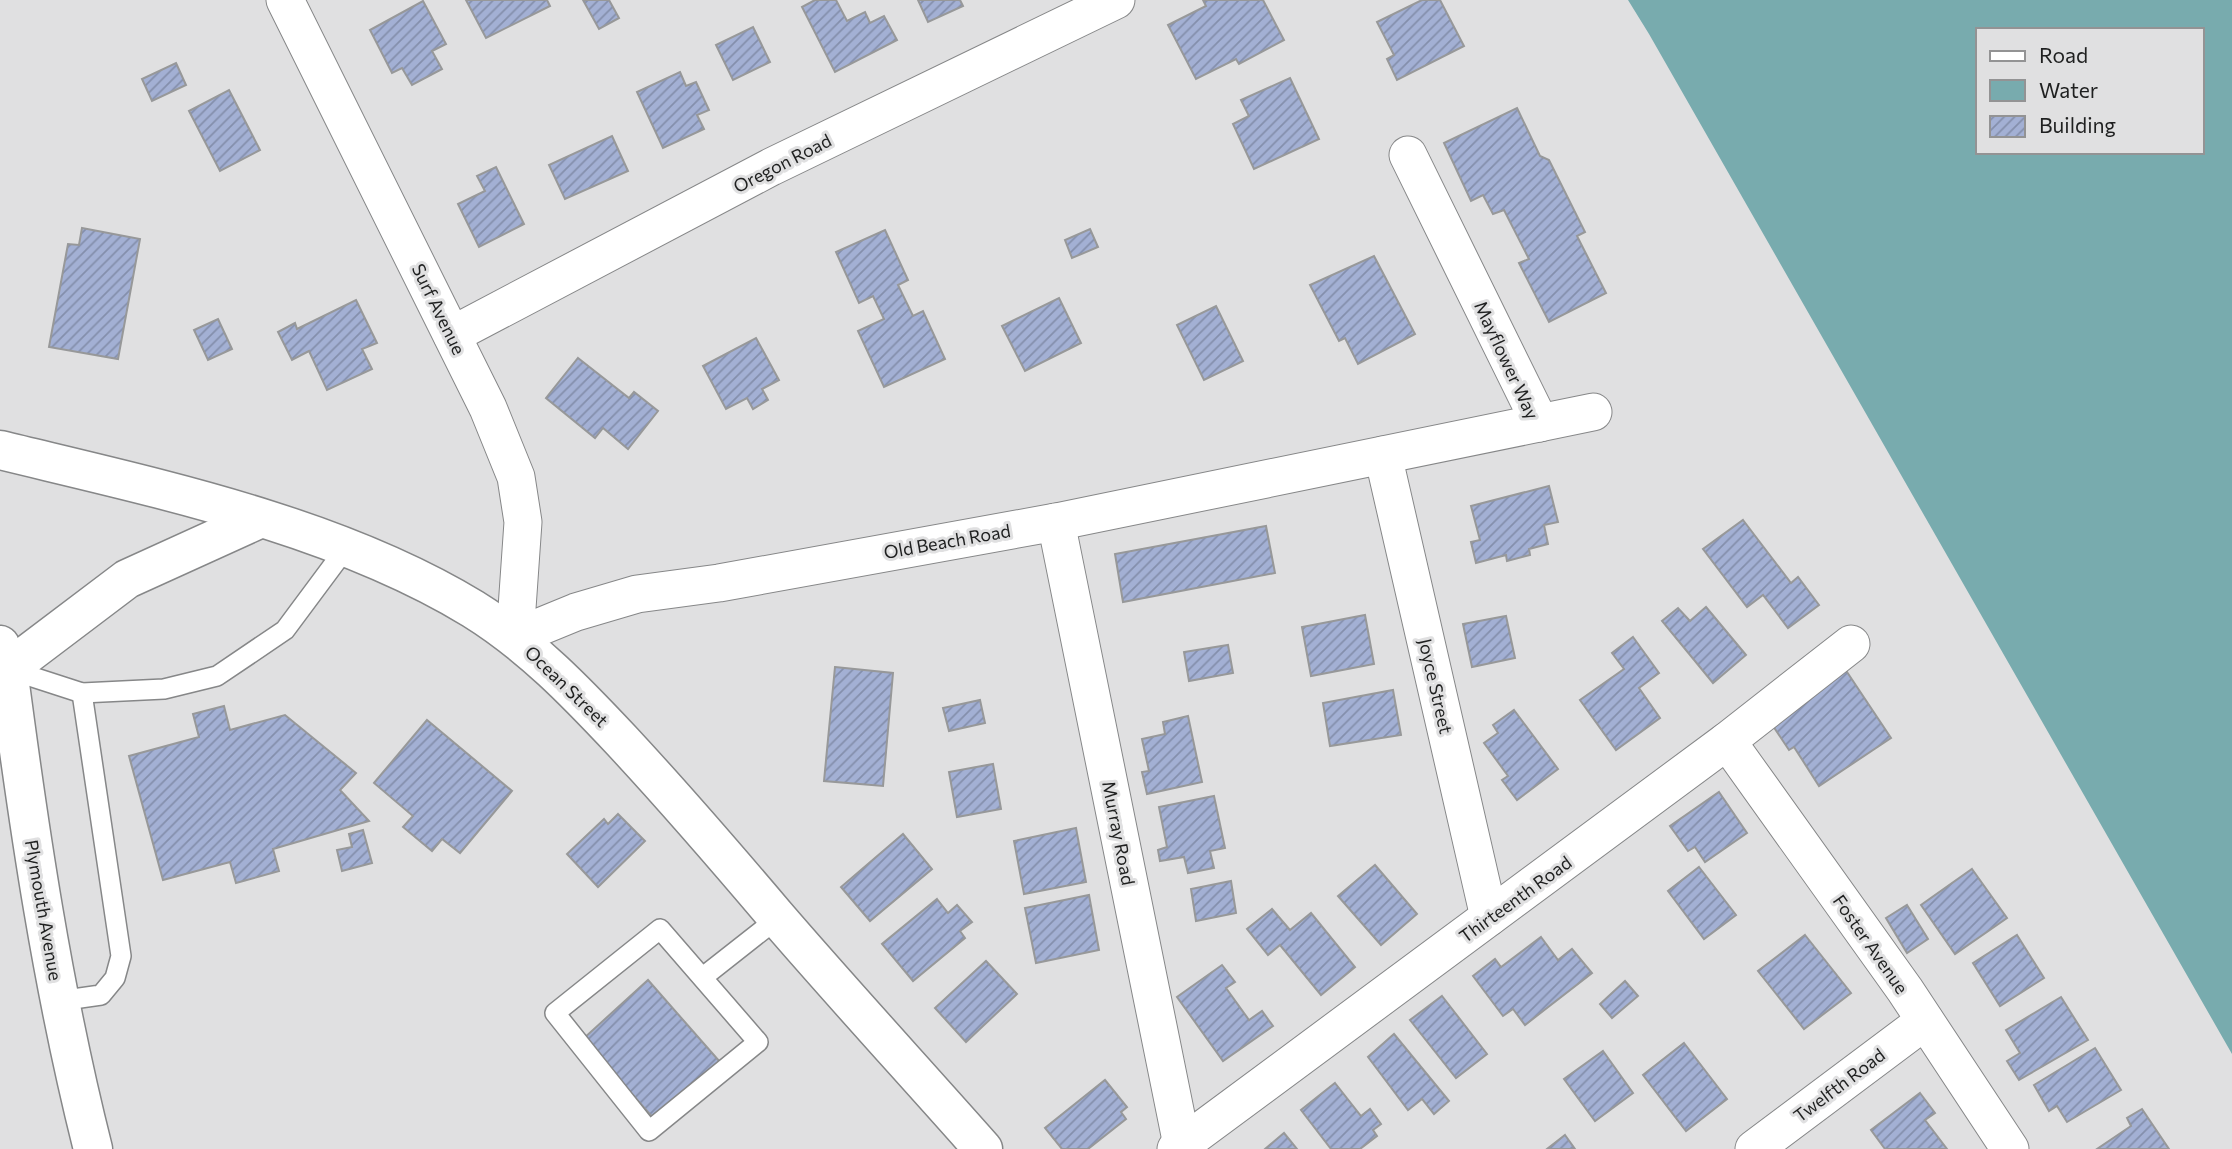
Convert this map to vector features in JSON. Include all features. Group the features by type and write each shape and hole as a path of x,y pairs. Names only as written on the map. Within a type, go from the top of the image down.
{"main road":[{"name":"Ocean Street","path":"0,450 124,480 259,519 346,548 471,608 516,638 571,687 643,763 983,1149"},
{"path":"4,657 127,579 259,519"},
{"name":"Plymouth Avenue","path":"4,657 59,1001 93,1149"}],"street":[{"name":"Oregon Road","path":"452,335 771,167 1115,0"},
{"name":"Surf Avenue","path":"299,5 488,408 516,477 523,522 516,638"},
{"name":"Mayflower Way","path":"1383,455 1540,423 1408,155"},
{"path":"1540,423 1593,412"},
{"name":"Old Beach Road","path":"516,638 576,612 637,594 719,583 1056,522 1383,455"},
{"name":"Joyce Street","path":"1383,455 1489,917"},
{"name":"Murray Road","path":"1056,522 1179,1147"},
{"name":"Thirteenth Road","path":"1179,1147 1727,741 1851,644"},
{"name":"Foster Avenue","path":"1727,741 1925,1021 2010,1149"},
{"name":"Twelfth Road","path":"1754,1149 1925,1021"}],"lane":[{"path":"4,657 82,693 164,689 217,676 285,630 346,548"},
{"path":"59,1001 101,995 115,978 121,956 82,693"},
{"path":"704,977 778,918"},
{"path":"660,929 704,977 758,1042 649,1131 555,1013 660,929"}],"water":[{"path":"1628,0 2232,0 2232,1054 1649,34"}],"building":[{"path":"466,0 547,0 550,6 486,38"},
{"path":"583,0 609,0 619,18 599,29"},
{"path":"815,0 836,0 847,21 865,12 870,23 884,16 897,40 835,72 802,7"},
{"path":"918,0 960,0 963,6 928,22"},
{"path":"1203,0 1263,0 1284,40 1239,64 1236,59 1196,79 1168,25 1206,6"},
{"path":"1422,0 1440,0 1464,46 1397,80 1387,59 1394,55 1377,22"},
{"path":"423,1 446,44 432,51 442,69 412,85 402,68 392,73 370,30"},
{"path":"753,27 770,62 733,80 716,45"},
{"path":"176,63 186,85 152,101 142,79"},
{"path":"680,72 686,86 696,82 709,110 697,115 704,129 663,148 637,92"},
{"path":"1290,78 1319,139 1254,169 1233,124 1249,116 1241,100"},
{"path":"229,90 260,150 220,171 189,111"},
{"path":"1517,108 1540,156 1549,160 1585,232 1577,236 1606,293 1549,322 1519,263 1529,259 1504,210 1493,214 1483,195 1471,201 1444,143"},
{"path":"612,136 628,171 565,199 549,165"},
{"path":"496,167 524,224 479,247 458,204 485,191 477,176"},
{"path":"82,228 140,239 118,359 49,347 68,244 79,245"},
{"path":"1090,229 1098,247 1072,258 1065,240"},
{"path":"885,230 908,280 898,285 913,316 923,311 945,359 884,387 858,331 884,319 873,296 859,303 836,252"},
{"path":"1374,256 1415,334 1358,364 1345,338 1339,341 1310,285"},
{"path":"1059,298 1081,343 1025,371 1002,326"},
{"path":"356,300 377,343 362,349 372,369 327,390 309,351 292,360 278,332 295,323 297,329"},
{"path":"1216,306 1243,361 1204,380 1177,325"},
{"path":"218,319 232,349 208,360 194,330"},
{"path":"756,338 779,380 762,389 768,400 753,409 747,398 726,409 703,366"},
{"path":"578,358 629,398 634,392 658,411 628,449 603,428 595,438 546,398"},
{"path":"1549,486 1558,522 1544,525 1548,544 1529,549 1530,555 1507,561 1506,555 1476,563 1471,542 1480,540 1471,506"},
{"path":"1743,520 1791,583 1798,577 1819,605 1788,628 1763,595 1747,607 1703,549"},
{"path":"1266,526 1275,573 1123,602 1115,554"},
{"path":"1706,607 1746,655 1713,683 1662,621 1678,608 1690,621"},
{"path":"1365,615 1374,664 1311,676 1302,627"},
{"path":"1506,616 1515,658 1472,667 1463,624"},
{"path":"1633,637 1659,673 1639,688 1660,718 1616,750 1580,700 1624,669 1612,653"},
{"path":"1228,645 1233,673 1189,681 1184,652"},
{"path":"835,667 893,673 883,786 824,781"},
{"path":"1845,669 1891,738 1819,786 1794,747 1789,750 1769,720"},
{"path":"1393,690 1401,735 1330,746 1323,703"},
{"path":"980,700 985,723 949,731 943,708"},
{"path":"224,706 230,730 285,715 356,773 340,790 369,821 273,849 279,871 236,883 230,862 163,880 129,756 199,737 193,714"},
{"path":"1514,710 1558,769 1517,800 1502,780 1508,776 1484,743 1498,733 1493,725"},
{"path":"1188,716 1202,782 1147,794 1142,772 1149,771 1142,739 1165,734 1163,722"},
{"path":"427,720 512,791 460,853 442,839 432,851 403,827 413,816 374,783"},
{"path":"993,764 1001,809 957,817 949,772"},
{"path":"1719,792 1747,833 1705,862 1695,847 1688,851 1670,826"},
{"path":"1214,796 1225,848 1210,851 1214,868 1188,873 1184,857 1160,861 1158,850 1167,847 1159,807"},
{"path":"618,814 645,841 598,887 567,854 604,819 608,824"},
{"path":"1076,828 1086,882 1024,894 1014,841"},
{"path":"363,830 372,863 342,871 337,850 352,847 349,834"},
{"path":"903,834 932,869 870,921 841,887"},
{"path":"1375,865 1417,914 1381,945 1338,896"},
{"path":"1699,867 1736,915 1704,939 1668,891"},
{"path":"1972,869 2007,918 1955,954 1921,905"},
{"path":"1231,881 1236,913 1196,921 1191,889"},
{"path":"1089,895 1099,950 1036,963 1025,908"},
{"path":"937,899 948,913 957,905 972,922 960,931 965,938 913,981 882,944"},
{"path":"1907,905 1928,939 1907,953 1886,918"},
{"path":"1272,909 1290,930 1311,913 1355,967 1321,995 1280,945 1268,955 1247,929"},
{"path":"1805,935 1851,993 1804,1029 1758,971"},
{"path":"2017,935 2044,978 2000,1006 1973,963"},
{"path":"1541,937 1558,960 1572,949 1592,973 1525,1025 1513,1009 1503,1016 1473,976 1495,959 1501,967"},
{"path":"986,961 1017,994 966,1042 935,1008"},
{"path":"1222,965 1235,982 1226,988 1249,1020 1262,1011 1273,1026 1223,1061 1177,997"},
{"path":"648,980 720,1062 655,1120 583,1039"},
{"path":"1625,981 1638,996 1612,1018 1600,1004"},
{"path":"1442,996 1487,1054 1456,1078 1410,1020"},
{"path":"2061,997 2088,1040 2019,1080 2007,1061 2020,1053 2006,1030"},
{"path":"1394,1034 1449,1101 1434,1114 1422,1099 1408,1110 1368,1057"},
{"path":"1684,1043 1727,1099 1686,1131 1643,1075"},
{"path":"2095,1048 2121,1090 2067,1122 2057,1106 2049,1111 2034,1085"},
{"path":"1603,1051 1633,1093 1595,1121 1564,1079"},
{"path":"1105,1080 1127,1107 1121,1112 1126,1119 1088,1149 1062,1149 1045,1128"},
{"path":"1335,1083 1361,1116 1370,1109 1381,1124 1373,1130 1377,1136 1360,1149 1331,1149 1301,1110"},
{"path":"1920,1093 1935,1113 1925,1120 1947,1149 1885,1149 1871,1130"},
{"path":"2142,1109 2169,1149 2097,1149 2131,1126 2127,1118"},
{"path":"1284,1133 1297,1149 1265,1149"},
{"path":"1565,1135 1575,1149 1547,1149"}]}
